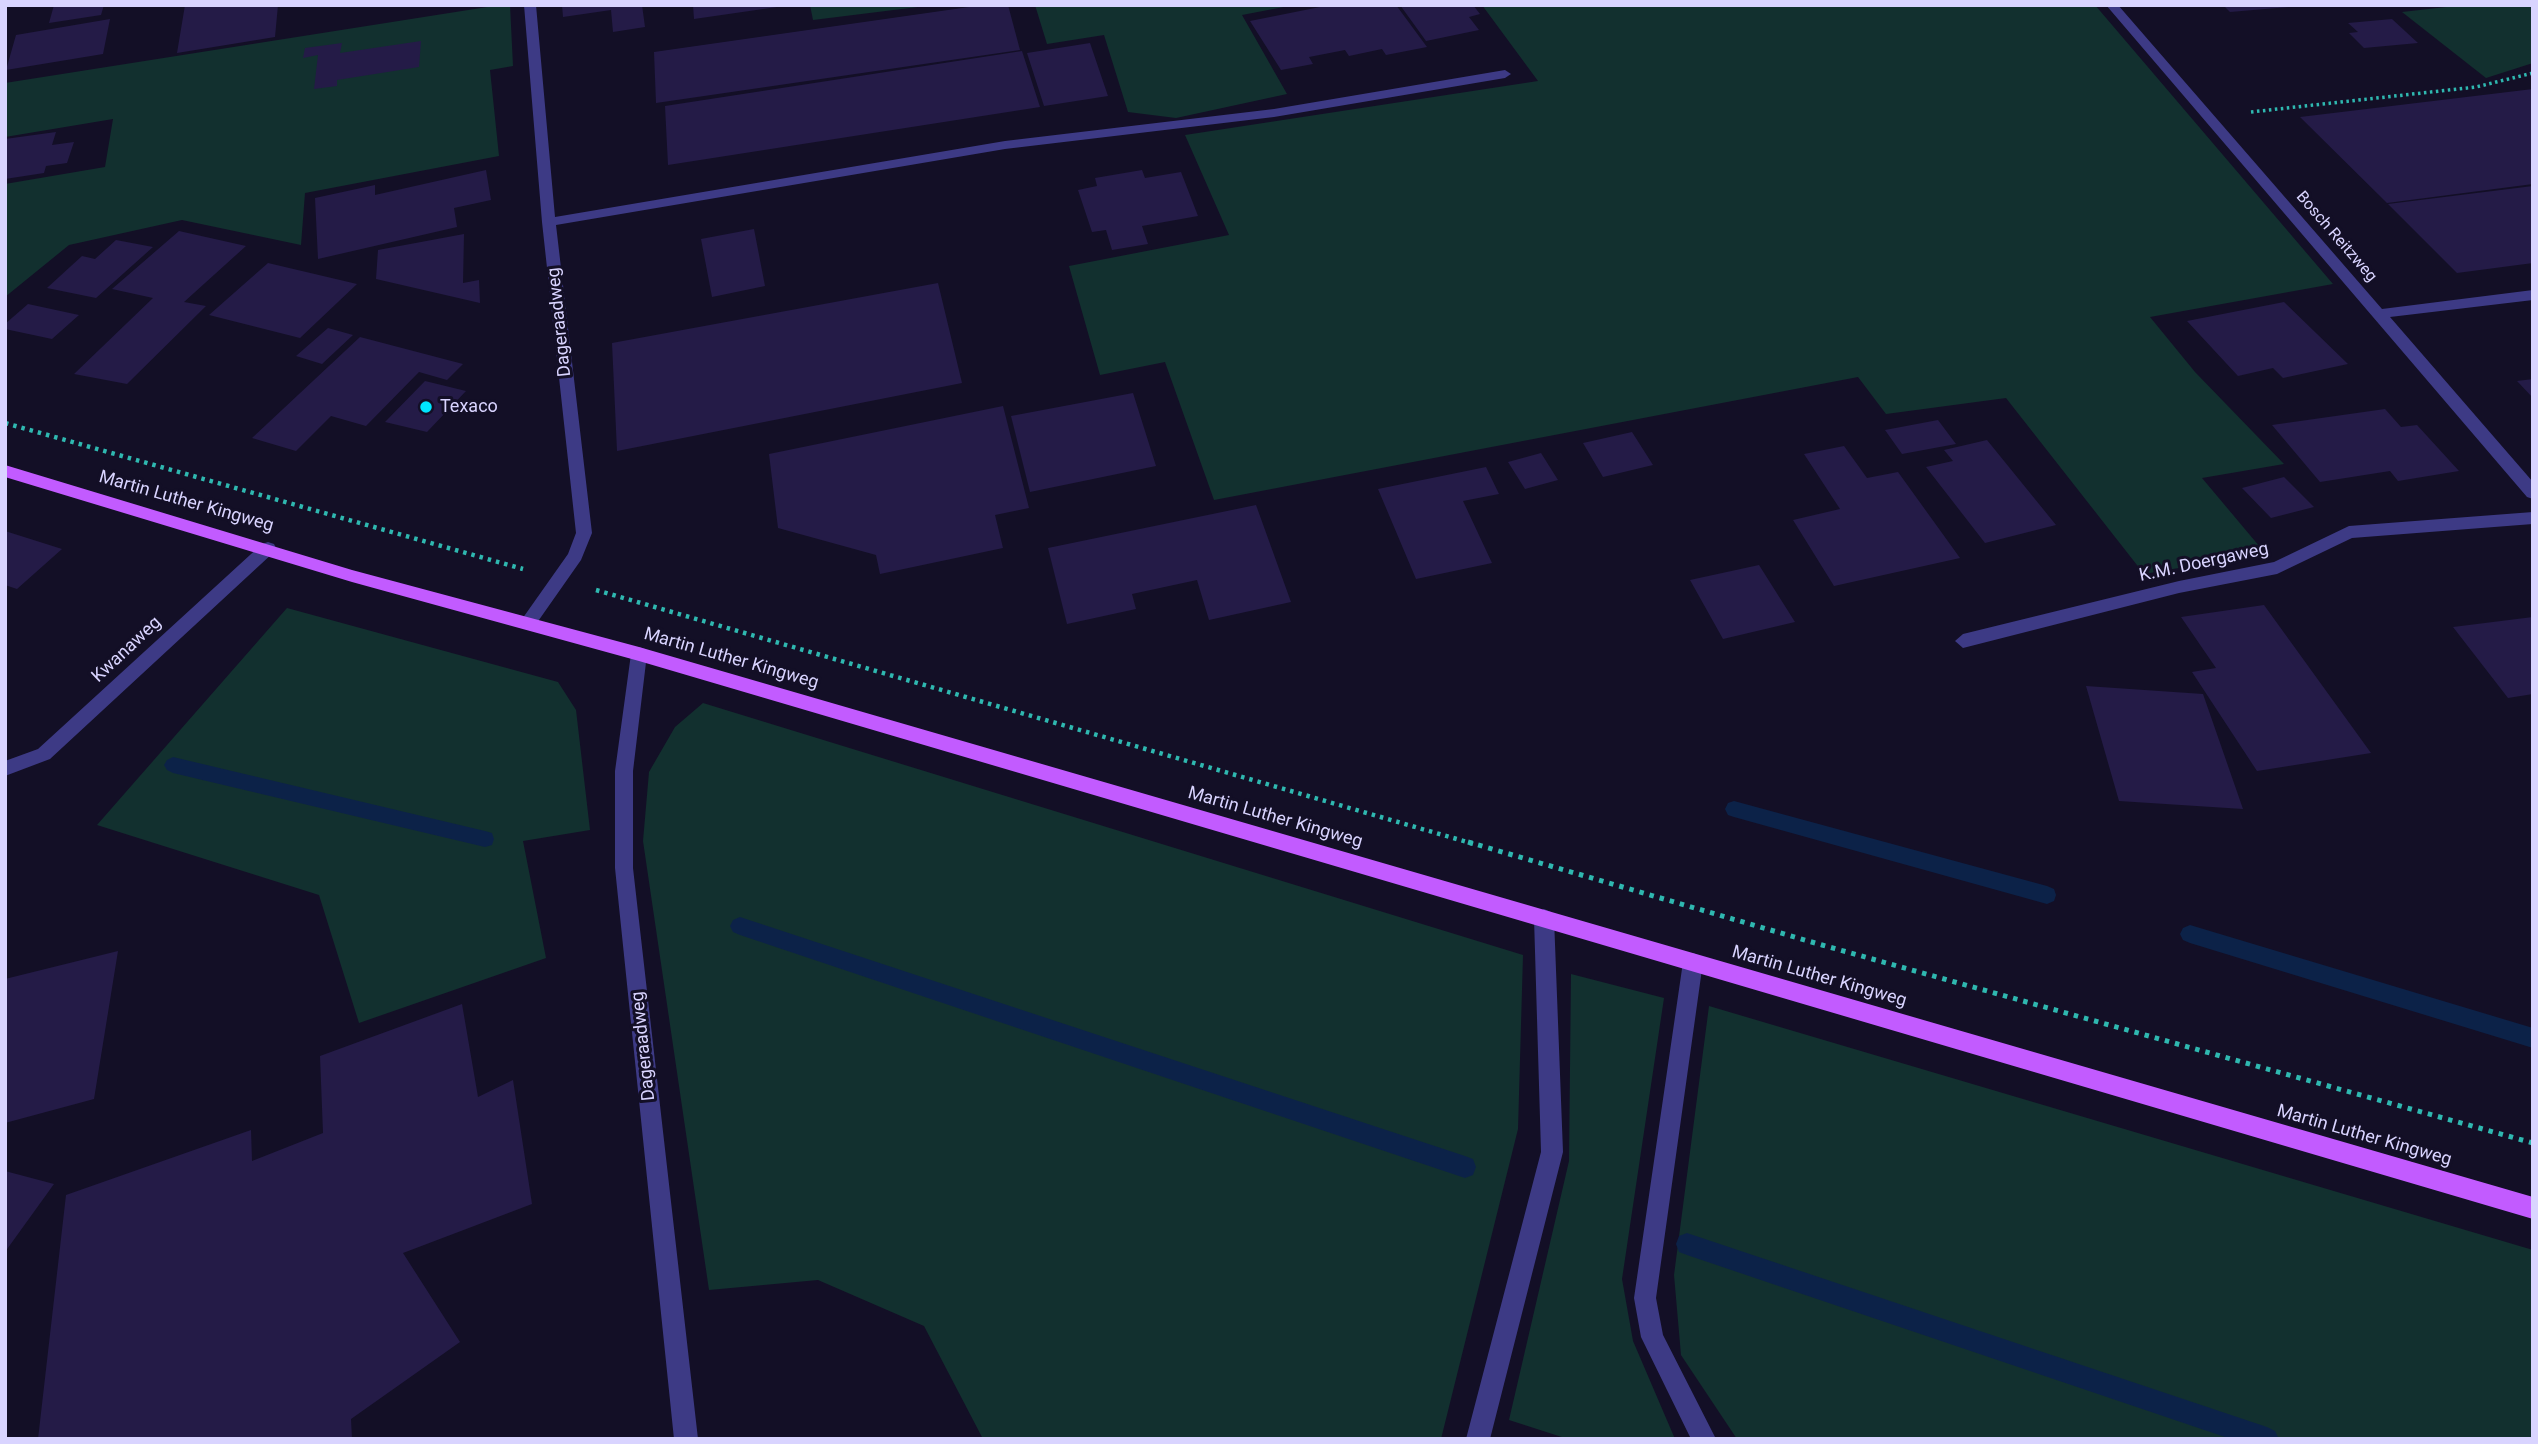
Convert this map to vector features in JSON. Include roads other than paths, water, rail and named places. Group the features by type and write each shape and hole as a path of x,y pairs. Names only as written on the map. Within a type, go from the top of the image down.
{"main road":[{"name":"Martin Luther Kingweg","path":"5,471 268,548 352,576 639,654 2533,1208"}],"street":[{"name":"Dageraadweg","path":"528,622 575,556 584,533 549,222 530,5"},
{"name":"Bosch Reitzweg","path":"2112,5 2527,479 2533,493"},
{"path":"549,222 1004,145 1274,113 1505,74"},
{"path":"2380,314 2533,295"},
{"name":"K.M. Doergaweg","path":"1963,640 2179,587 2277,568 2349,532 2533,518"},
{"name":"Kwanaweg","path":"5,769 44,754 268,548"},
{"name":"Dageraadweg","path":"639,654 624,771 624,867 686,1439"},
{"path":"1478,1439 1552,1152 1544,918"},
{"path":"1693,962 1645,1298 1652,1337 1704,1439"}],"waterway":[{"path":"173,765 485,839"},
{"path":"1734,809 2047,895"},
{"path":"740,926 1465,1167"},
{"path":"2190,934 2533,1038"},
{"path":"1687,1244 2267,1439"}],"place":[{"name":"Texaco","path":"426,407"}]}
